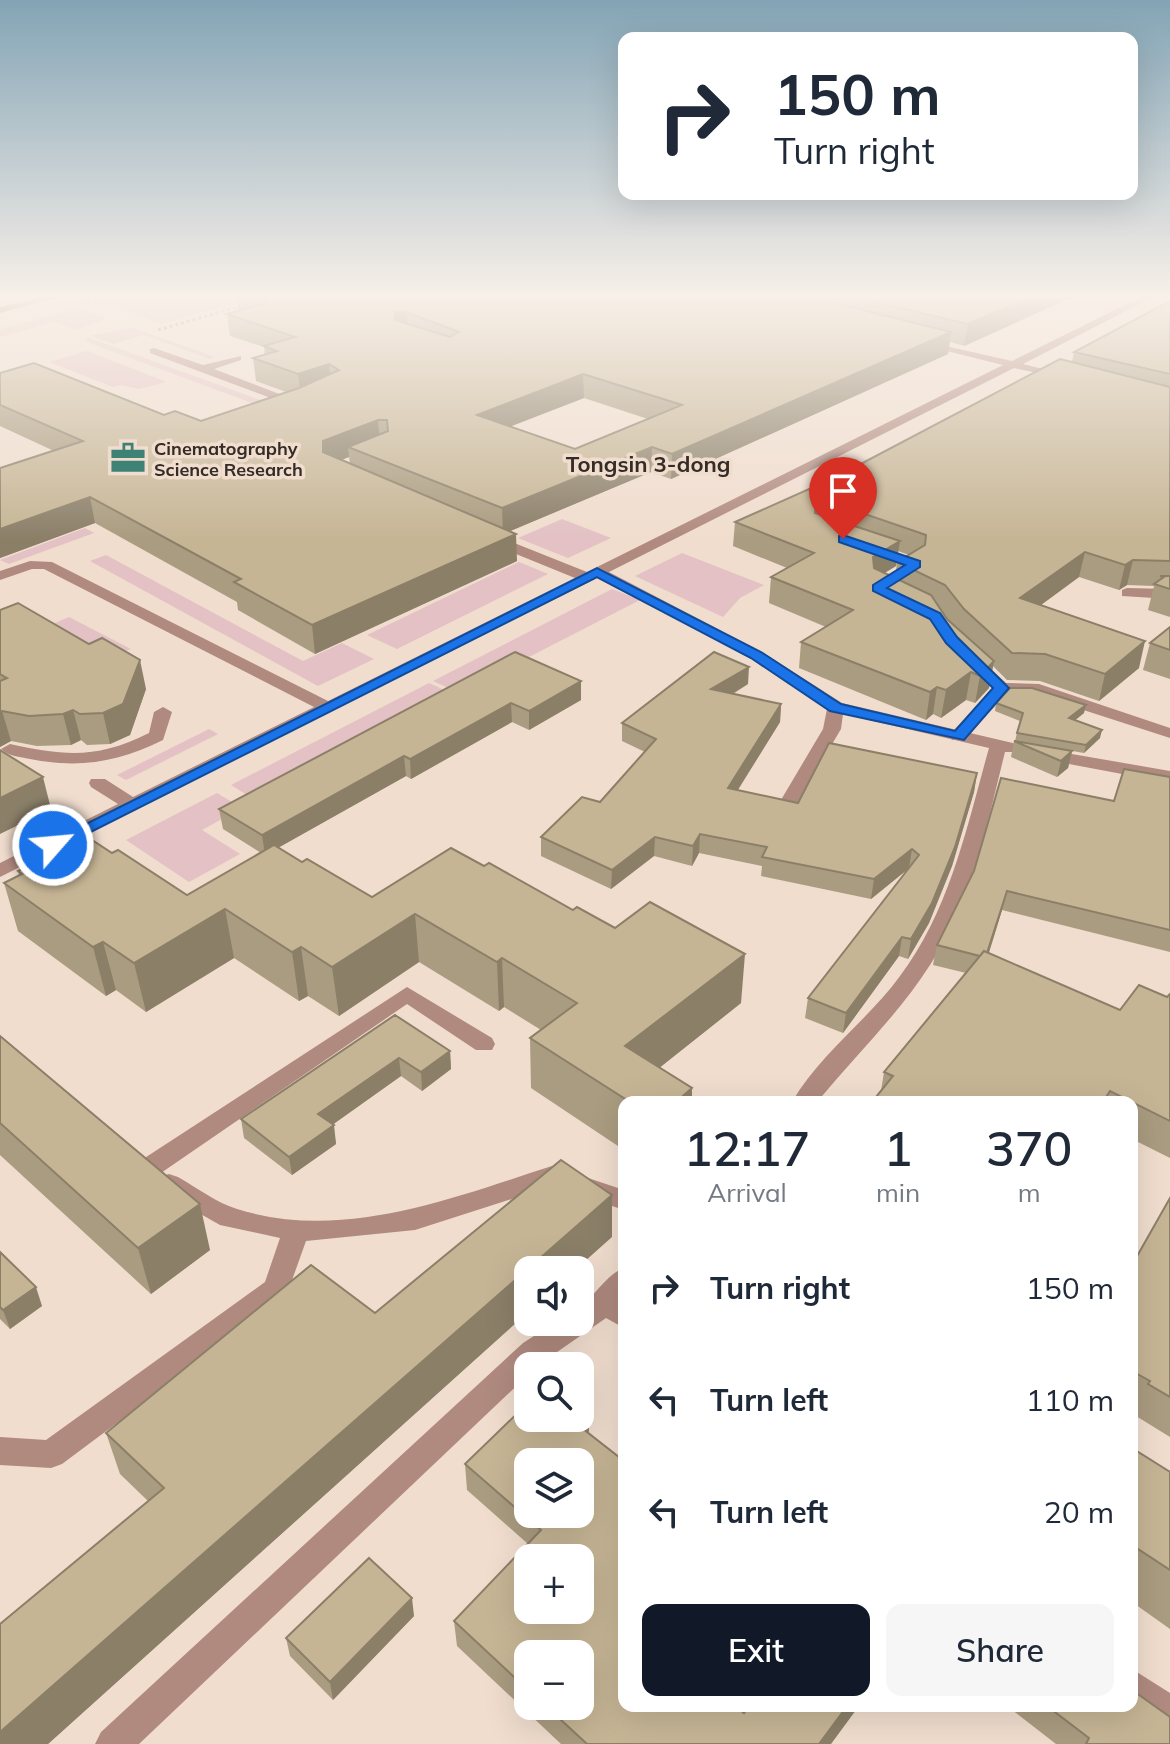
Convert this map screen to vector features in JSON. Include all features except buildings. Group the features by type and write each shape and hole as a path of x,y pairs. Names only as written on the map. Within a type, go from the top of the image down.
{"street":[{"path":"223,376 301,405 311,401"},
{"path":"0,871 986,376"},
{"path":"1061,376 1078,381"},
{"path":"481,534 592,574 756,655 836,707 998,746 1170,777"},
{"path":"0,576 30,565 47,565 327,707"},
{"path":"1127,593 1170,594"},
{"path":"961,650 1002,688 1033,688 1168,733"},
{"path":"958,736 1002,688"},
{"path":"787,805 832,729 836,707"},
{"path":"10,749 63,761 98,761 131,750 157,736 163,712"},
{"path":"809,1096 909,978 935,938 973,840 998,746"},
{"path":"98,761 94,775 98,783 132,805"},
{"path":"149,1168 407,994 484,1044"},
{"path":"126,1148 164,1182 229,1218 296,1231 357,1228 415,1220 552,1176 618,1198"},
{"path":"0,1451 51,1454 276,1289 296,1231"},
{"path":"594,1316 615,1309"},
{"path":"113,1744 533,1352 557,1336"},
{"path":"1138,1690 1170,1714"}],"shaded area":[{"path":"86,376 153,376 167,382 139,389 121,385 113,387"},
{"path":"180,376 195,376 285,409 276,412"},
{"path":"562,519 611,538 568,558 518,538"},
{"path":"85,528 94,533 9,564 0,560"},
{"path":"682,553 764,585 740,598 723,617 635,576"},
{"path":"106,555 303,661 342,643 374,659 318,686 90,561"},
{"path":"519,562 548,574 397,649 367,635"},
{"path":"612,589 640,600 459,693 433,681"},
{"path":"69,617 131,649 105,658 53,624"},
{"path":"429,683 455,695 257,801 231,785"},
{"path":"209,729 218,734 126,780 117,775"},
{"path":"217,793 242,808 202,830 240,854 189,882 126,840"}],"place":[{"name":"Cinematography Science Research","path":"128,458"}],"district":[{"name":"Tongsin 3-dong","path":"648,464"}],"route":[{"path":"53,845 597,572 628,585 756,655 836,707 958,736 1002,688 951,640 935,616 877,588 915,564 843,539"}]}
